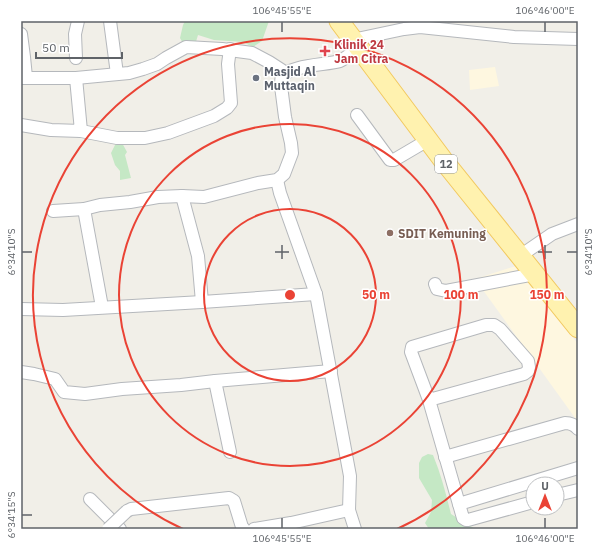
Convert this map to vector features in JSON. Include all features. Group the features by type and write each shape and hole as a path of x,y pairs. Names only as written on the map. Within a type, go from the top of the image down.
{"main road":[{"name":"12","path":"339,21 428,140 578,328"}],"street":[{"path":"76,58 75,34 78,21"},
{"path":"110,21 117,74"},
{"path":"53,211 130,202 158,197 204,197 258,183 277,180 284,174 292,153 292,143 285,116 281,86 282,77 286,73 296,69 340,60 355,44 404,29 420,27 514,37 578,38"},
{"path":"21,34 24,57 23,77 76,78 129,73 157,64 186,47 252,53 270,62 286,73"},
{"path":"21,125 51,130 81,130 117,138 145,138 168,133 214,116 231,103 228,64 230,50"},
{"path":"76,78 81,130"},
{"path":"357,115 390,160 394,160 428,140"},
{"path":"277,180 280,193 316,294 350,476 349,510 355,529"},
{"path":"182,196 198,256 202,302"},
{"path":"84,208 102,307"},
{"path":"520,256 552,234 578,224"},
{"path":"435,284 437,289 446,291 535,274"},
{"path":"21,309 64,310 316,294"},
{"path":"429,400 524,374 528,371 528,361 500,329 494,325 486,325 412,347 411,352 429,400 463,518 468,520 525,504"},
{"path":"21,372 55,379 62,390 66,393 85,394 122,389 331,371"},
{"path":"215,381 230,452"},
{"path":"445,457 564,423 575,425 578,429"},
{"path":"459,504 578,468"},
{"path":"565,493 578,490"},
{"path":"108,529 131,509 229,498 234,501 242,527 244,529"},
{"path":"90,499 120,529"},
{"path":"254,529 292,526 349,510"}],"shaded area":[{"path":"495,67 499,86 470,90 469,70"},
{"path":"519,265 578,344 578,422 475,279"}],"green space":[{"path":"185,21 269,21 262,41 253,47 243,42 214,40 198,35 195,45 184,45 180,38"},
{"path":"121,141 127,152 125,155 131,178 120,180 120,171 115,165 111,153 116,143"},
{"path":"428,454 433,455 436,462 451,514 475,529 429,529 425,523 431,512 432,500 419,478 419,463 422,457"}],"place":[{"name":"Klinik 24 Jam Citra","path":"325,51"},
{"name":"Masjid Al Muttaqin","path":"256,78"},
{"name":"SDIT Kemuning","path":"390,233"}]}
